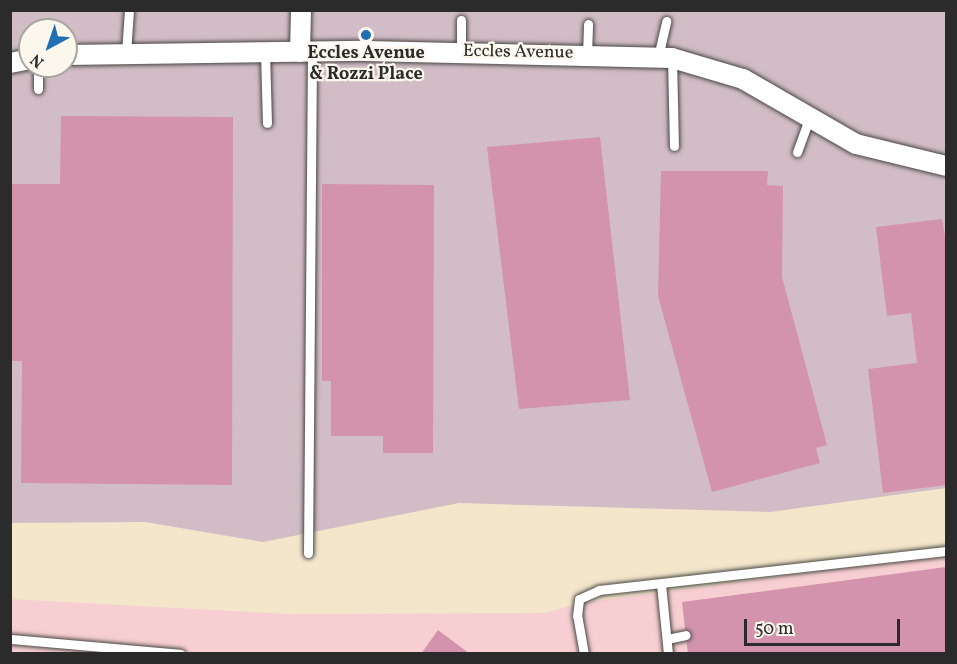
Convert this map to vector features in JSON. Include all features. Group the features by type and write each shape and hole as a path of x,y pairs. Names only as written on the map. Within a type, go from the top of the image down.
{"street":[{"path":"301,10 306,51"},
{"name":"Eccles Avenue","path":"78,55 306,51 461,52 665,58 743,79 856,144 946,166"}],"lane":[{"path":"126,53 129,10"},
{"path":"461,20 461,52"},
{"path":"666,21 665,58 674,146"},
{"path":"587,55 588,24"},
{"path":"306,51 308,553"},
{"path":"265,52 267,123"},
{"path":"38,78 38,89"},
{"path":"797,152 809,119"},
{"path":"584,654 577,616 579,599 599,590 946,551"},
{"path":"661,584 668,654"},
{"path":"667,639 686,635"},
{"path":"10,639 180,654"}],"shaded area":[{"path":"10,11 946,11 946,488 770,512 459,503 263,542 145,522 11,523"},
{"path":"946,554 946,653 11,653 10,599 287,614 545,613 580,603"}],"building":[{"path":"61,116 233,117 232,485 21,483 22,361 10,361 10,184 60,184"},
{"path":"600,137 630,400 519,409 487,147"},
{"path":"661,171 768,171 767,185 783,186 782,277 827,445 816,448 820,463 712,492 658,296"},
{"path":"322,184 434,185 433,453 383,453 383,436 331,436 331,381 322,381"},
{"path":"942,219 946,241 946,485 883,493 868,369 917,363 911,313 887,316 876,227"},
{"path":"946,567 946,654 688,654 682,602"},
{"path":"438,630 470,654 421,654"}],"place":[{"name":"Eccles Avenue & Rozzi Place","path":"366,35"}]}
